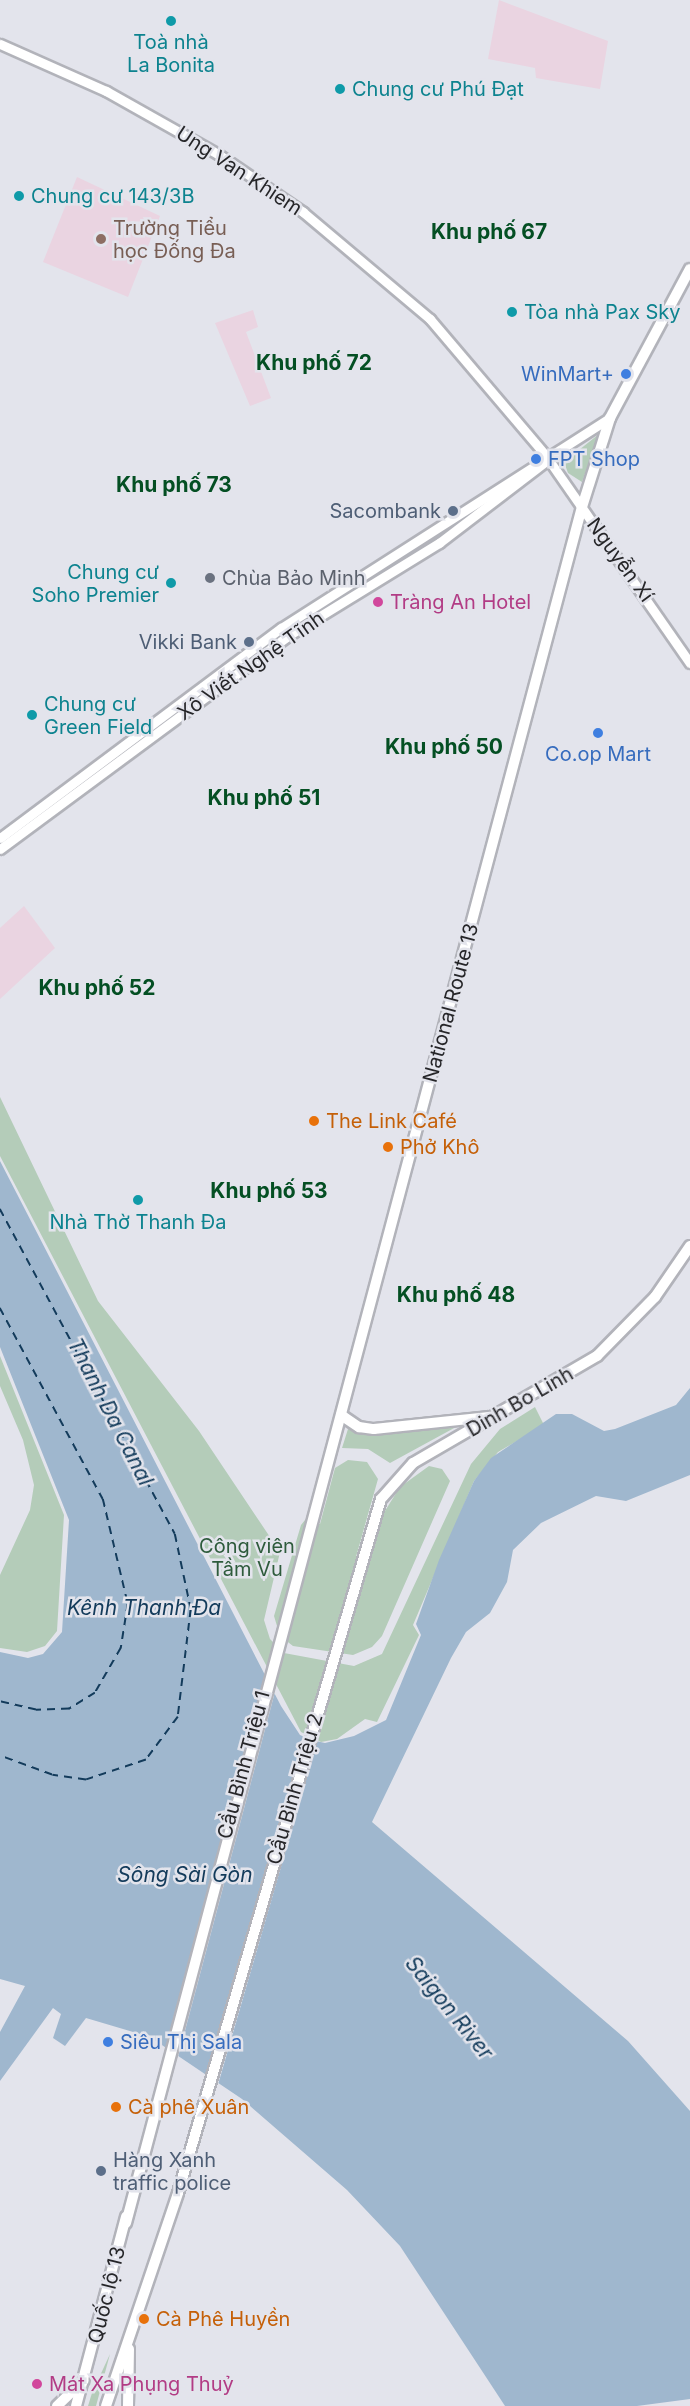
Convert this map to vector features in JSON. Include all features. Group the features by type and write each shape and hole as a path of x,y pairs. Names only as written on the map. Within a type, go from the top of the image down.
{"main road":[{"name":"Ung Van Khiem","path":"0,44 106,91 218,154 303,212 453,339 548,459"},
{"name":"Xô Viết Nghệ Tĩnh","path":"0,838 281,628 610,418 690,269"},
{"path":"582,507 610,418"},
{"name":"Xô Viết Nghệ Tĩnh","path":"0,849 286,637 439,543 535,475 548,459"},
{"name":"Nguyễn Xí","path":"548,459 690,663"},
{"name":"National Route 13","path":"312,1522 582,507"},
{"name":"Dinh Bo Linh","path":"361,1559 376,1509 399,1475 604,1350 655,1297 690,1246"},
{"path":"341,1415 359,1427 374,1429 459,1424 502,1414"},
{"name":"Cầu Bình Triệu 1","path":"126,2223 312,1522"},
{"name":"Cầu Bình Triệu 2","path":"178,2193 361,1559"},
{"name":"Quốc lộ 13","path":"106,2406 178,2193"},
{"name":"Quốc lộ 13","path":"76,2406 85,2380 126,2223"},
{"path":"128,2406 129,2337"},
{"path":"57,2406 85,2380"}],"shaded area":[{"path":"499,0 608,41 600,89 536,78 535,68 488,59"},
{"name":"Trường Tiểu học Đống Đa","path":"77,177 160,216 128,297 43,262"},
{"path":"253,310 258,327 246,332 271,398 250,406 215,323"},
{"path":"24,906 55,948 0,999 0,928"}],"green space":[{"path":"599,434 582,482 568,473 564,462"},
{"name":"Công viên Tầm Vu","path":"0,1097 98,1301 199,1431 280,1552 264,1620 270,1639 284,1653 354,1666 382,1654 471,1464 500,1429 535,1407 544,1425 498,1452 474,1481 413,1625 419,1635 377,1722 365,1719 337,1739 321,1742 301,1732 0,1156"},
{"path":"0,1356 64,1515 57,1631 45,1646 27,1652 0,1648 0,1575 30,1510 34,1485 23,1440 0,1386"},
{"path":"456,1427 390,1463 368,1449 342,1448 348,1429 384,1434"},
{"path":"348,1460 367,1462 378,1479 356,1557 369,1561 383,1514 400,1487 429,1466 442,1469 450,1481 382,1636 372,1647 353,1655 293,1646 280,1636 274,1616 301,1525 305,1520 320,1524 335,1468"},
{"path":"110,2354 96,2406 88,2406 92,2393"}],"water":[{"name":"Sông Sài Gòn","path":"0,1161 281,1706 300,1735 311,1740 325,1743 354,1736 386,1720 421,1635 416,1624 439,1560 474,1481 491,1458 556,1414 572,1414 604,1431 615,1429 676,1405 690,1388 690,1475 626,1501 596,1496 541,1523 513,1550 507,1582 490,1613 466,1632 451,1658 372,1822 628,2041 690,2111 690,2406 505,2406 400,2246 347,2190 242,2099 150,2037 86,2018 65,2046 53,2038 61,2014 53,2008 0,2081 0,2032 25,1986 0,1979 0,1652 28,1658 43,1654 62,1632 69,1520 0,1347"}],"pier":[{"path":"267,1668 276,1688 177,2061 165,2052"},
{"path":"305,1734 318,1739 217,2088 204,2081"},
{"path":"690,2399 690,2406 637,2406"}],"ferry route":[{"path":"0,1209 175,1534 191,1609 178,1717 146,1760 86,1780 52,1775 0,1756"},
{"path":"0,1308 103,1499 128,1604 121,1648 95,1693 69,1709 36,1710 0,1702"}],"place":[{"name":"Toà nhà La Bonita","path":"171,21"},
{"name":"Chung cư Phú Đạt","path":"340,89"},
{"name":"Chung cư 143/3B","path":"19,196"},
{"name":"Trường Tiểu học Đống Đa","path":"101,239"},
{"name":"Tòa nhà Pax Sky","path":"512,312"},
{"name":"WinMart+","path":"626,374"},
{"name":"FPT Shop","path":"536,459"},
{"name":"Sacombank","path":"453,511"},
{"name":"Chùa Bảo Minh","path":"210,578"},
{"name":"Chung cư Soho Premier","path":"171,583"},
{"name":"Tràng An Hotel","path":"378,602"},
{"name":"Vikki Bank","path":"249,642"},
{"name":"Chung cư Green Field","path":"32,715"},
{"name":"Co.op Mart","path":"598,733"},
{"name":"The Link Café","path":"314,1121"},
{"name":"Phở Khô","path":"388,1147"},
{"name":"Nhà Thờ Thanh Đa","path":"138,1200"},
{"name":"Siêu Thị Sala","path":"108,2042"},
{"name":"Cà phê Xuân","path":"116,2107"},
{"name":"Hàng Xanh traffic police","path":"101,2171"},
{"name":"Cà Phê Huyền","path":"144,2319"},
{"name":"Mát Xa Phụng Thuỷ","path":"37,2384"}],"district":[{"name":"Khu phố 67","path":"489,232"},
{"name":"Khu phố 72","path":"314,363"},
{"name":"Khu phố 73","path":"174,485"},
{"name":"Khu phố 50","path":"444,747"},
{"name":"Khu phố 51","path":"264,798"},
{"name":"Khu phố 52","path":"97,988"},
{"name":"Khu phố 53","path":"269,1191"},
{"name":"Khu phố 48","path":"456,1295"}],"water label":[{"name":"Thanh Da Canal","path":"110,1412"},
{"name":"Kênh Thanh Đa","path":"144,1608"},
{"name":"Saigon River","path":"449,2008"}]}
